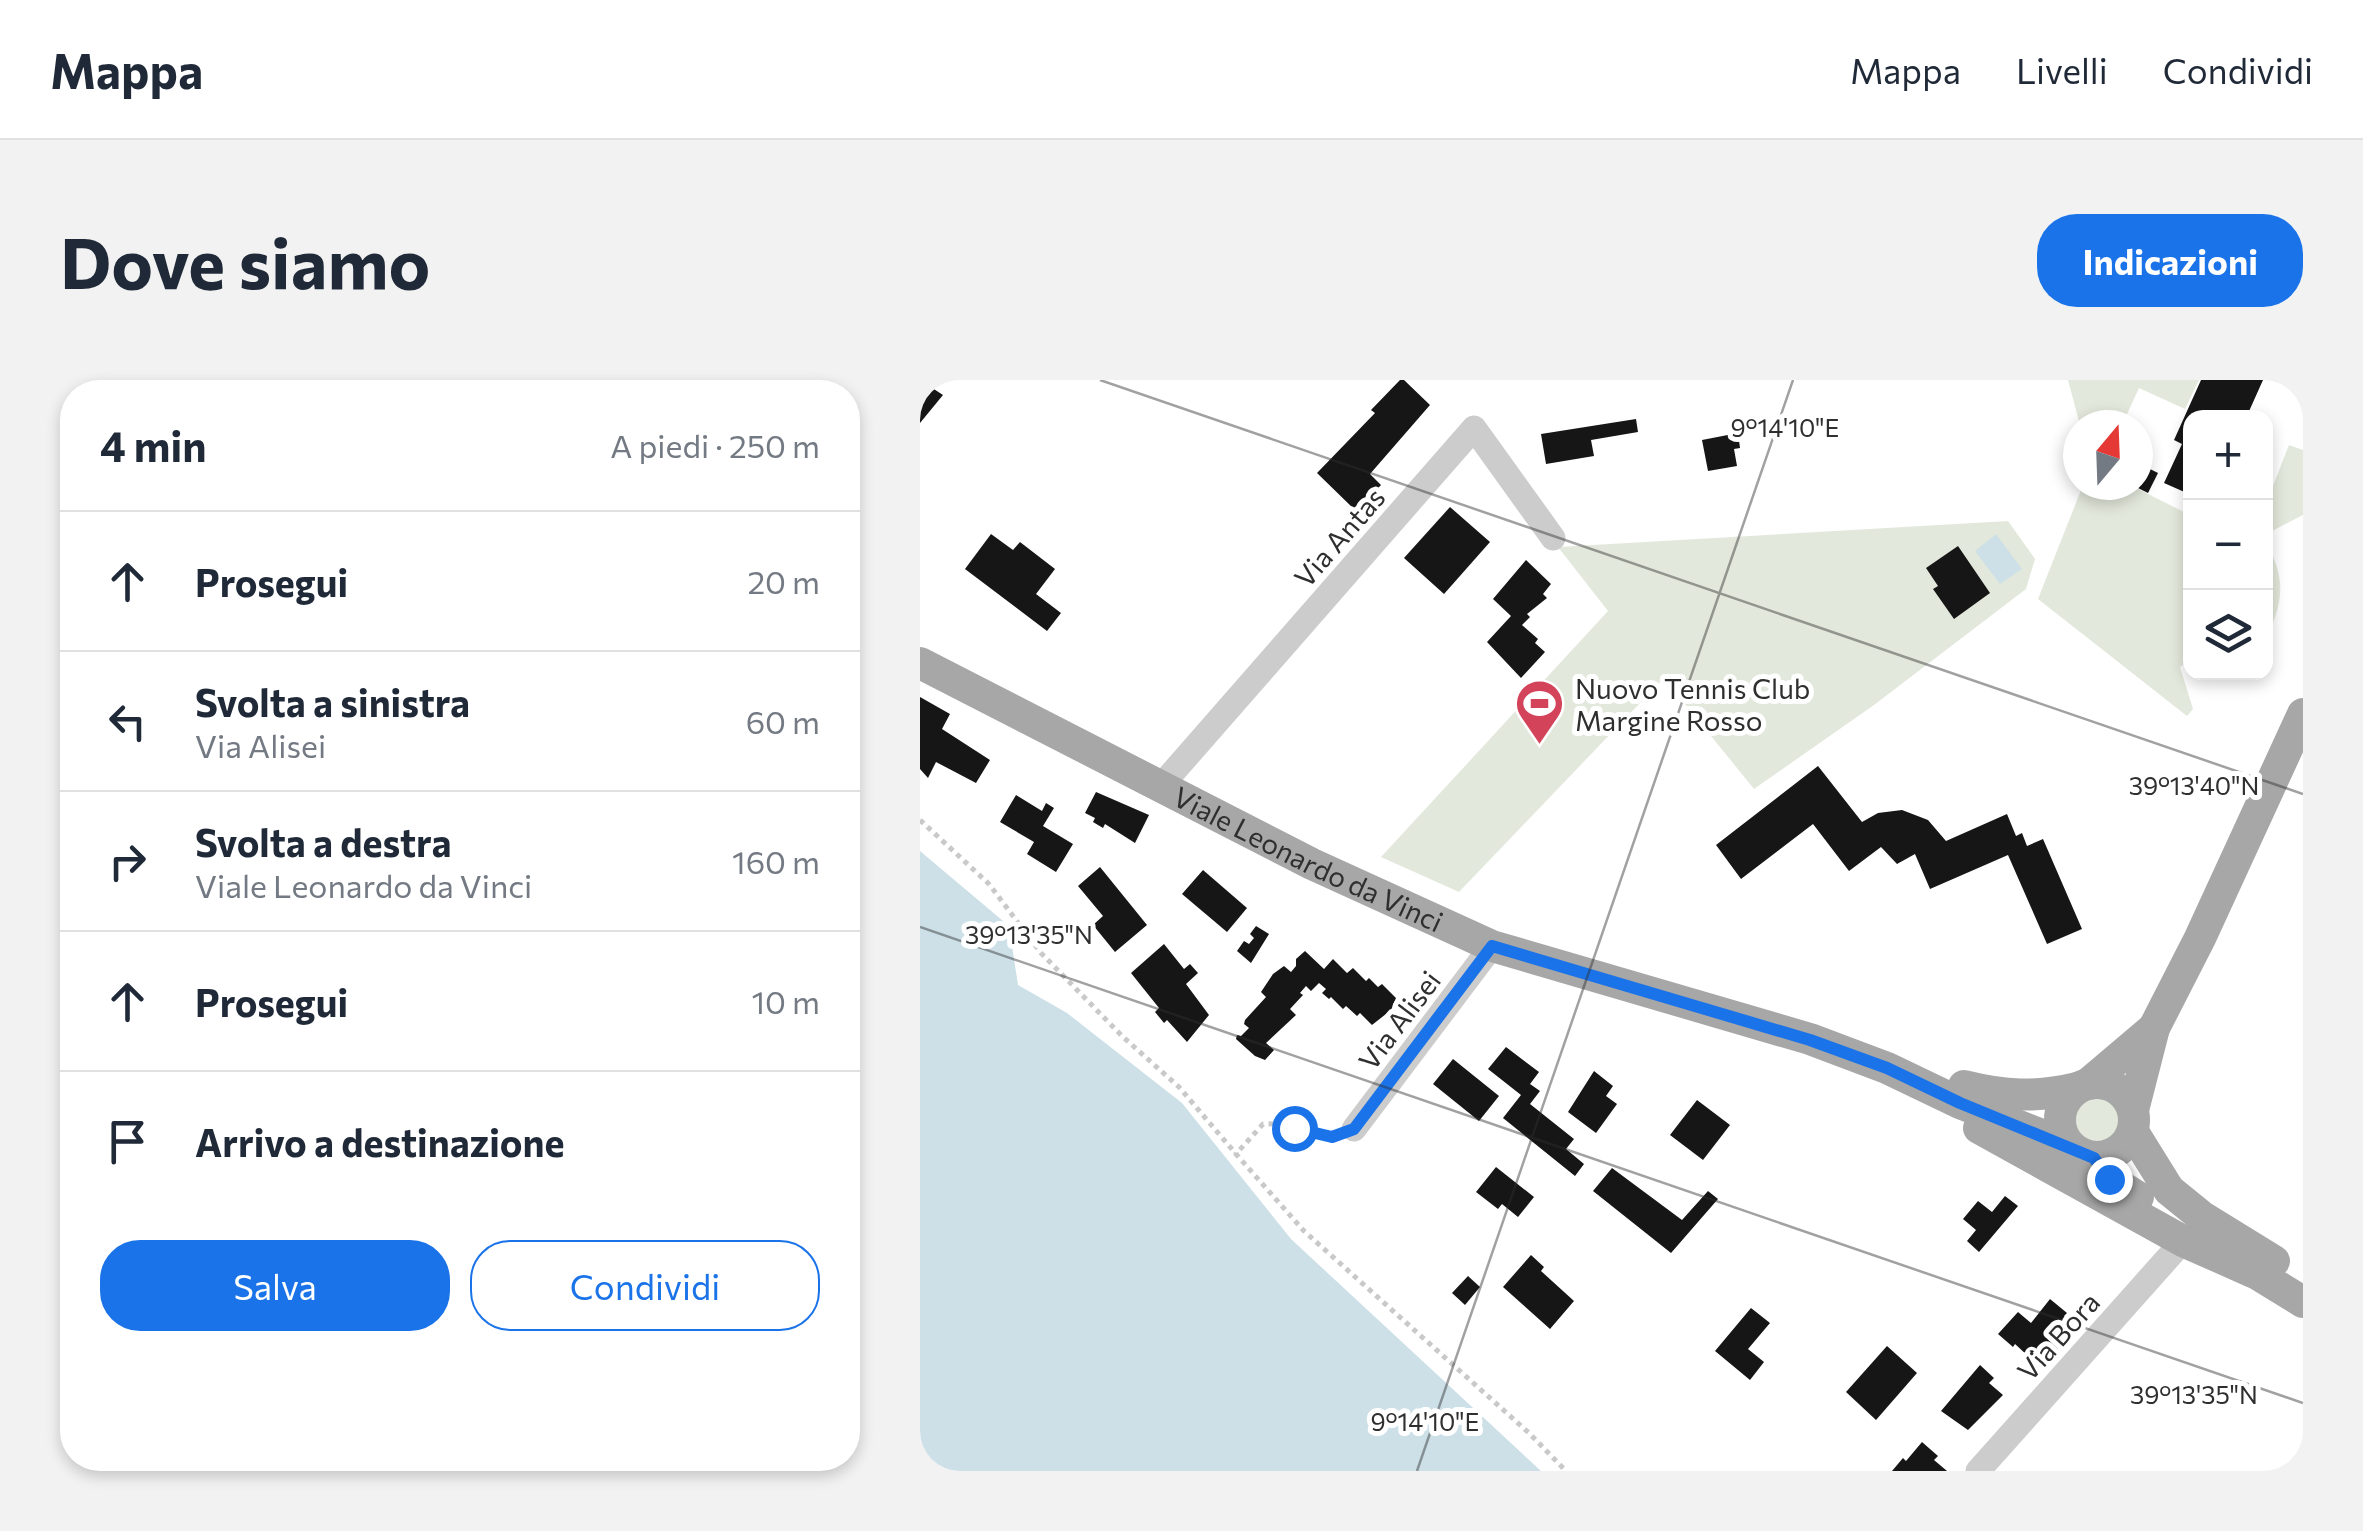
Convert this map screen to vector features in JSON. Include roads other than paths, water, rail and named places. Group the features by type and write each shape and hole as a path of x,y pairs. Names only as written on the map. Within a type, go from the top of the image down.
{"main road":[{"name":"Viale Leonardo da Vinci","path":"920,664 1393,904 1492,946 1774,1028 1887,1068 1960,1103 2082,1152 2109,1179 2303,1302"},
{"path":"2154,1028 2066,1100 2060,1113 2061,1129 2082,1152 2118,1152 2133,1121 2154,1028 2303,714"},
{"name":"Viale Leonardo da Vinci","path":"1887,1068 2003,1095 2042,1096 2083,1086"},
{"name":"Viale Leonardo da Vinci","path":"1887,1068 1967,1121 2183,1241 2254,1272"},
{"path":"2083,1086 2100,1083 2125,1095 2133,1121 2169,1190 2236,1239 2303,1276"}],"street":[{"name":"Via Antas","path":"1160,786 1474,428 1553,538"},
{"name":"Via Alisei","path":"1354,1129 1492,946"},
{"name":"Via Bora","path":"1978,1471 2183,1241"}],"place":[{"name":"Nuovo Tennis Club Margine Rosso","path":"1540,746"}]}
